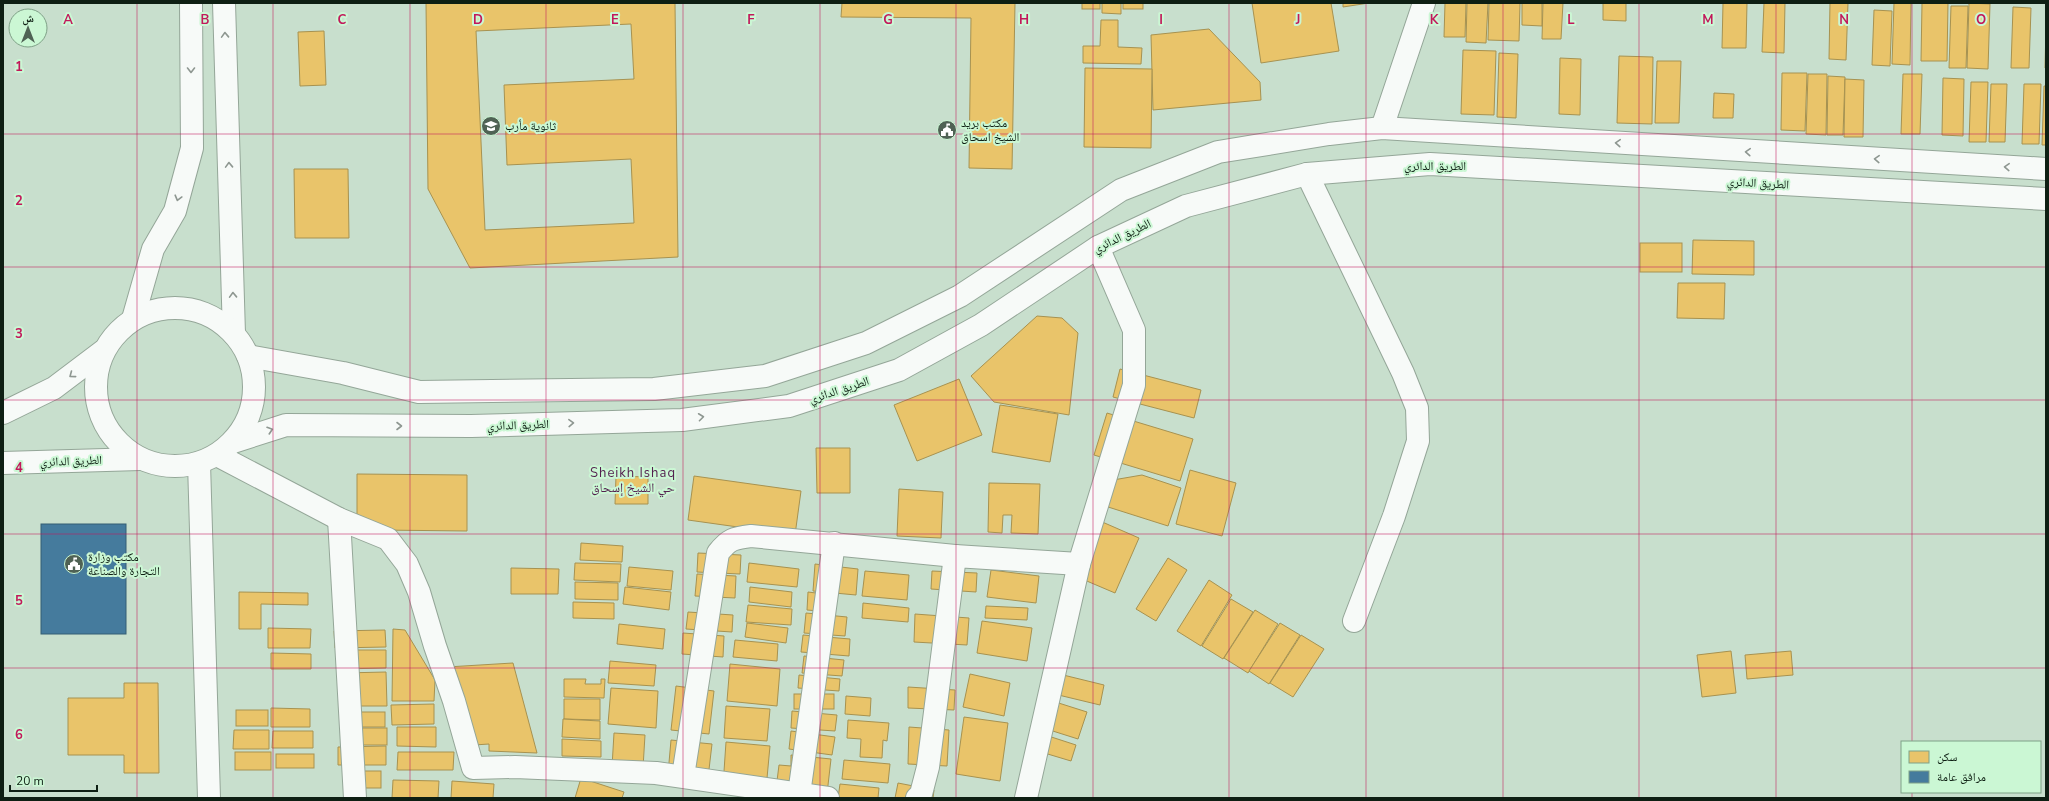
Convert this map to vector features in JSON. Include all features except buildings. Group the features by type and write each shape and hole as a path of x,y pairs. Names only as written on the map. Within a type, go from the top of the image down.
{"main road":[{"path":"133,319 153,248 175,211 192,148 191,3"},
{"path":"224,3 234,334"},
{"path":"1382,128 1424,3"},
{"path":"248,356 343,373 419,392 654,389 766,376 866,343 960,296 1128,188 1218,152 1329,134 1382,128 2046,169"},
{"name":"الطريق الدائري","path":"3,463 140,459 159,465 179,466 286,425 471,426 682,420 789,406 899,370 981,325 1098,247 1186,206 1307,174 1430,164 2046,199"},
{"path":"1307,174 1403,373 1417,408 1418,441 1394,516 1354,621"},
{"path":"1026,798 1079,564 1134,385 1134,330 1098,247"},
{"path":"140,459 122,447 108,431 99,412 95,392 97,371 104,351 116,333 133,319 154,310 175,308 197,311 217,320 234,334 248,356 254,380 254,392 252,410 244,427 216,453 210,798"},
{"path":"3,413 54,388 104,351"},
{"path":"216,453 339,519 388,539 407,564 419,592 435,646 454,701 473,768 515,767 649,772 683,776 725,791 800,794 828,798"},
{"path":"339,519 355,798"},
{"path":"683,776 718,553 726,542 736,538 751,536 955,556 1079,564"},
{"path":"800,794 834,543"},
{"path":"917,798 921,794 928,767 955,556"}],"place":[{"name":"ثانوية مأرب","path":"491,126"},
{"name":"مكتب بريد الشيخ اسحاق","path":"947,130"},
{"name":"مكتب وزارة التجارة والصناعة","path":"74,564"}],"district":[{"name":"Sheikh Ishaq حي الشيخ إسحاق","path":"633,480"}]}
